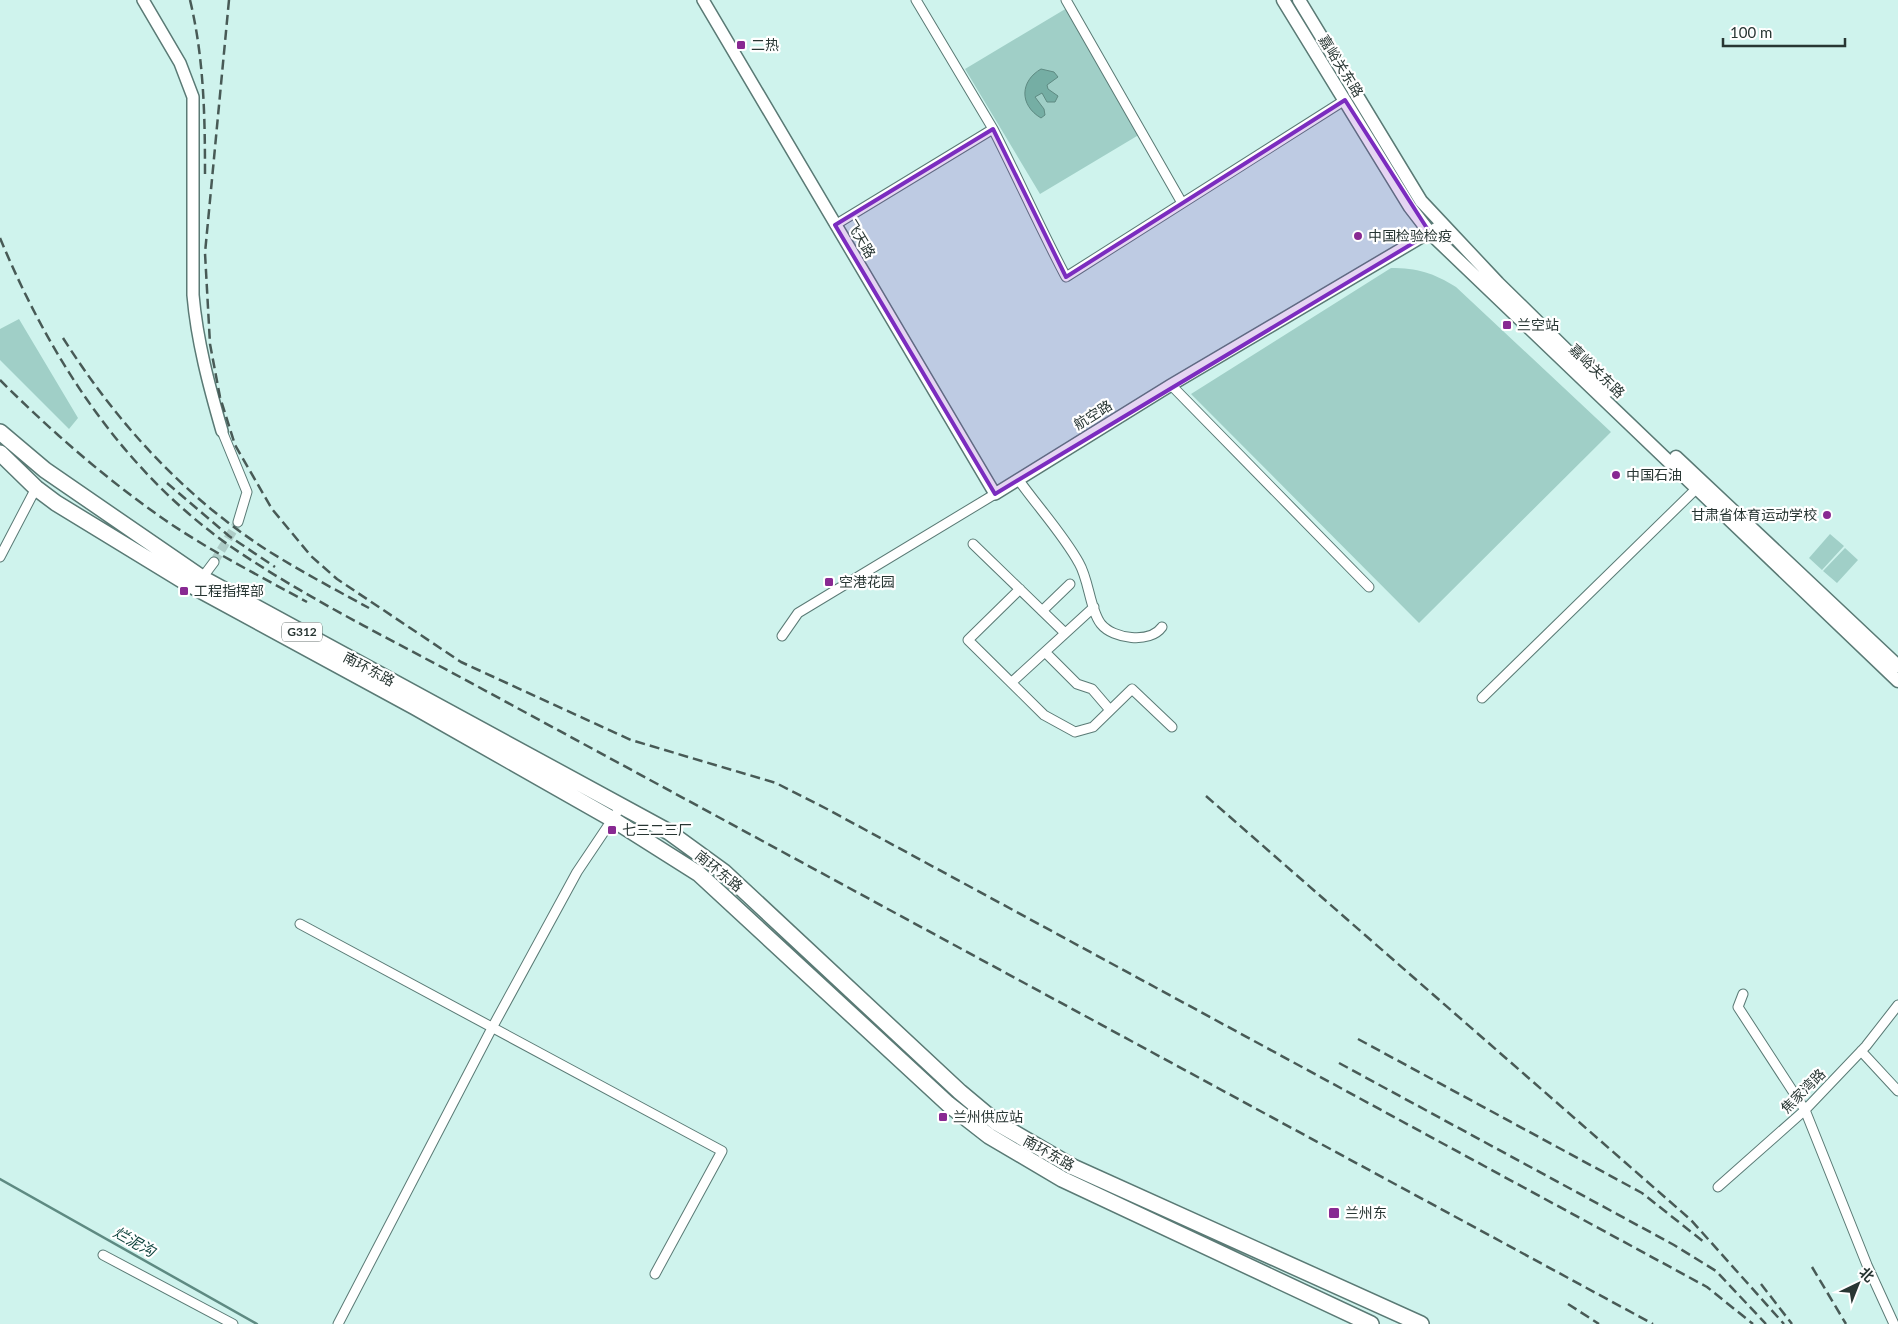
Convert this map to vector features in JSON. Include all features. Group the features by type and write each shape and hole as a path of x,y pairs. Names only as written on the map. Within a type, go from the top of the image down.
{"highway":[{"name":"南环东路","path":"0,432 45,470 202,578 669,832 724,872 953,1085 997,1123 1073,1167 1420,1324"},
{"name":"南环东路","path":"0,453 36,488 56,502 187,583 415,707 612,819 699,874 948,1104 989,1136 1062,1179 1371,1324"},
{"path":"1340,1311 1347,1292"}],"main road":[{"name":"嘉峪关东路","path":"1283,0 1410,207 1430,233 1898,681"},
{"name":"嘉峪关东路","path":"1300,0 1421,201 1442,225 1624,407 1898,666"}],"street":[{"path":"143,0 180,63 193,97 193,295 195,318 206,376 222,431 247,492 238,522"},
{"name":"飞天路","path":"703,0 995,494"},
{"path":"916,0 993,129 1024,189 1038,226 1066,277 1345,100"},
{"path":"1066,0 1182,203"},
{"path":"835,225 993,129"},
{"name":"航空路","path":"782,636 798,613 1171,385 1442,225"},
{"path":"1171,385 1369,587"},
{"path":"1018,479 1079,562 1090,588 1094,607 1101,624 1119,636 1151,636 1162,627"},
{"path":"0,557 36,488"},
{"path":"1482,698 1696,489"},
{"path":"973,544 1066,634"},
{"path":"202,578 214,562"},
{"path":"1042,611 1070,584"},
{"path":"1020,589 968,640 1044,715 1074,732 1093,727 1132,689 1172,727"},
{"path":"1012,682 1094,607"},
{"path":"1045,652 1077,684 1092,689 1110,710"},
{"path":"338,1324 492,1028 577,872 622,805"},
{"path":"300,924 722,1151 655,1274"},
{"path":"1743,994 1738,1007 1804,1110 1867,1265 1894,1324"},
{"name":"焦家湾路","path":"1718,1186 1804,1110 1861,1051 1898,1005"},
{"path":"1861,1051 1898,1091"},
{"path":"103,1254 233,1324"}],"highlighted area":[{"path":"1345,100 1430,233 995,494 835,225 993,129 1066,277"}],"shaded area":[{"path":"1067,8 1142,133 1040,194 965,69"},
{"path":"1041,69 1054,72 1058,77 1047,85 1048,89 1058,96 1055,102 1047,102 1042,93 1035,97 1044,109 1045,115 1041,118 1029,107 1025,93 1029,80"},
{"path":"1391,268 1425,272 1456,287 1611,432 1419,623 1191,394"},
{"path":"19,319 78,418 69,429 0,360 0,329"},
{"path":"1830,534 1844,546 1822,570 1809,558"},
{"path":"1845,548 1858,560 1837,583 1823,571"}],"waterway":[{"name":"烂泥沟","path":"0,1179 257,1324"}],"tunnel":[{"path":"214,562 238,522"}],"railway":[{"path":"190,0 201,65 205,176"},
{"path":"229,0 205,253 210,344 220,397 235,445 272,509 311,556 337,579 461,662 631,740 776,783 827,809 1707,1287 1753,1324"},
{"path":"0,238 42,326 66,368 93,408 123,447 156,483 191,516 230,546 286,582 344,615 1653,1324"},
{"path":"63,338 106,400 154,456 181,483 209,507 270,552 369,608"},
{"path":"0,380 80,454 121,488 165,520 235,563 307,602"},
{"path":"167,483 229,536 275,567"},
{"path":"1206,796 1691,1220 1784,1324"},
{"path":"1358,1039 1642,1193 1704,1242"},
{"path":"1339,1063 1674,1245 1716,1271 1766,1324"},
{"path":"1812,1267 1846,1324"},
{"path":"1761,1284 1792,1324"},
{"path":"1568,1304 1599,1324"}],"place":[{"name":"二热","path":"741,45"},
{"name":"中国检验检疫","path":"1358,236"},
{"name":"兰空站","path":"1507,325"},
{"name":"中国石油","path":"1616,475"},
{"name":"甘肃省体育运动学校","path":"1827,515"},
{"name":"空港花园","path":"829,582"},
{"name":"工程指挥部","path":"184,591"},
{"name":"七三二三厂","path":"612,830"},
{"name":"兰州供应站","path":"943,1117"},
{"name":"兰州东","path":"1334,1213"}]}
